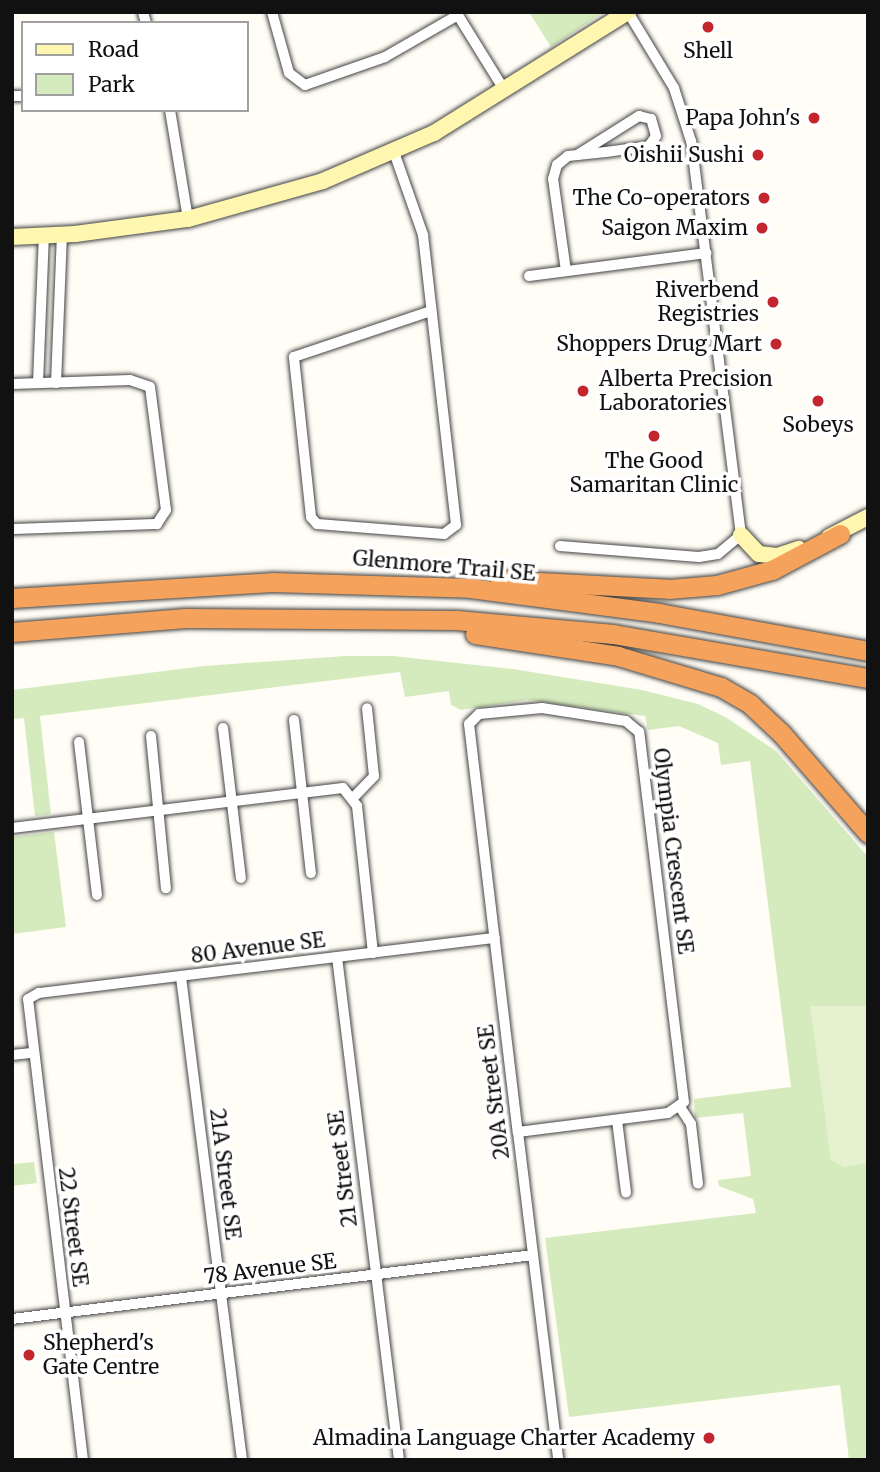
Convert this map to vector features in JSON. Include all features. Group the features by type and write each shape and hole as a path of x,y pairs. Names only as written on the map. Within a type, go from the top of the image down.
{"highway":[{"path":"338,581 425,575 695,588 772,570 840,534"},
{"name":"Glenmore Trail SE","path":"12,598 338,581 544,597 868,651"},
{"path":"12,632 185,618 456,620 601,633 868,678"},
{"path":"334,619 512,638 618,656 720,687 750,704 781,733 868,833"}],"street":[{"path":"272,12 289,74 305,85 385,57 457,14 505,91"},
{"path":"12,237 62,235 188,219 295,191 394,152 505,91 628,12 666,73 685,119 707,253 741,535 759,554 777,556 840,534 868,517"},
{"path":"170,112 188,219"},
{"path":"566,271 554,172 563,159 577,155 649,146 656,136 651,119 639,116 577,155"},
{"path":"394,152 417,210 431,311 457,517 454,530 444,534 317,524 311,517 294,357 431,311"},
{"path":"56,383 62,235"},
{"path":"38,383 44,236"},
{"path":"528,276 707,253"},
{"path":"12,384 130,380 150,387 165,516 149,525 12,529"},
{"path":"560,546 699,558 727,549 741,535"},
{"path":"354,797 374,776 367,708"},
{"name":"Olympia Crescent SE","path":"470,719 479,714 542,708 626,720 637,728 685,1095 680,1107 691,1124 698,1184"},
{"name":"20A Street SE","path":"470,719 558,1460"},
{"path":"294,720 312,873"},
{"path":"223,728 241,878"},
{"path":"151,736 166,887"},
{"path":"79,742 97,895"},
{"path":"12,828 338,787 354,797"},
{"path":"354,797 373,953"},
{"name":"80 Avenue SE","path":"28,999 39,993 495,938"},
{"name":"21 Street SE","path":"337,957 399,1460"},
{"name":"21A Street SE","path":"181,977 242,1460"},
{"name":"22 Street SE","path":"28,999 32,1053 83,1460"},
{"path":"12,1055 32,1053"},
{"path":"517,1132 617,1120 680,1107"},
{"path":"617,1120 626,1192"},
{"name":"78 Avenue SE","path":"12,1319 533,1255"}],"green space":[{"path":"529,12 604,12 551,47"},
{"path":"346,656 393,656 513,669 642,690 698,704 727,718 776,751 868,857 868,1460 849,1460 840,1385 569,1417 545,1238 756,1213 753,1199 719,1186 718,1180 751,1176 743,1113 695,1118 694,1099 791,1087 750,761 721,765 718,743 679,726 648,730 645,716 527,700 461,710 451,705 449,691 405,697 400,672 40,716 51,814 35,816 24,718 12,719 12,690 204,666"},
{"path":"54,832 66,927 12,934 12,837"},
{"path":"810,1006 868,1006 868,1163 844,1167 831,1160"},
{"path":"34,1162 37,1183 12,1186 12,1164"}],"place":[{"name":"Shell","path":"708,27"},
{"name":"Papa John's","path":"814,118"},
{"name":"Oishii Sushi","path":"758,155"},
{"name":"The Co-operators","path":"764,198"},
{"name":"Saigon Maxim","path":"762,228"},
{"name":"Riverbend Registries","path":"773,302"},
{"name":"Shoppers Drug Mart","path":"776,344"},
{"name":"Alberta Precision Laboratories","path":"583,391"},
{"name":"Sobeys","path":"818,401"},
{"name":"The Good Samaritan Clinic","path":"654,436"},
{"name":"Shepherd's Gate Centre","path":"29,1355"},
{"name":"Almadina Language Charter Academy","path":"709,1438"}]}
